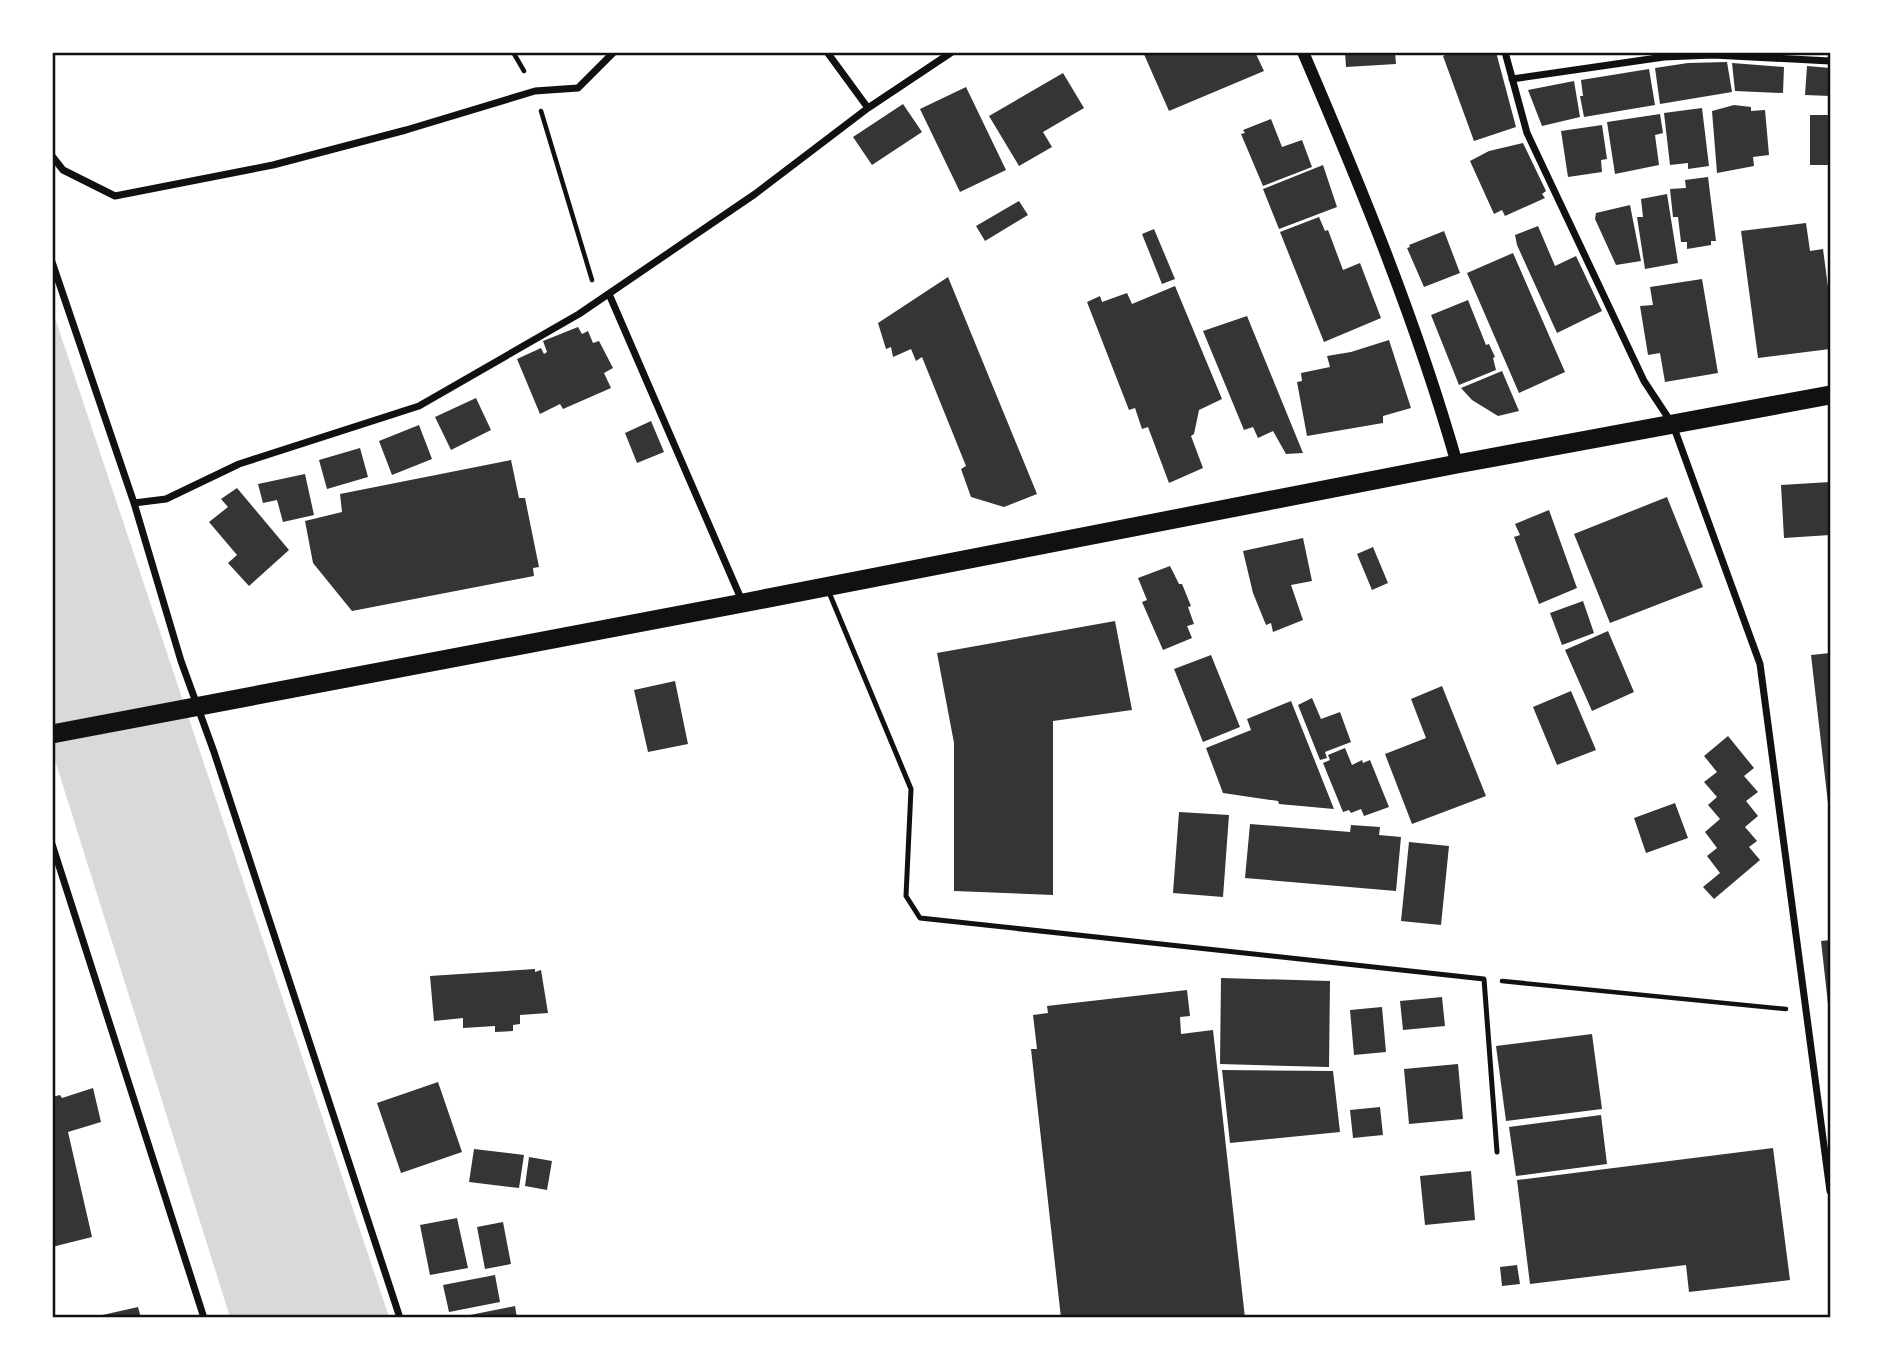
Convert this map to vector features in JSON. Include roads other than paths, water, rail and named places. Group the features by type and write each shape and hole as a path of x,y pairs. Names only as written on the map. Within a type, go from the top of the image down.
{"highway":[{"path":"52,734 1830,395"}],"street":[{"path":"52,156 63,170 115,196 273,165 406,130 535,91 578,88 614,52"},
{"path":"827,52 868,108"},
{"path":"134,503 166,499 239,464 419,405 558,327 609,294 755,194 868,108 952,52"},
{"path":"1303,52 1349,161 1436,390 1457,464"},
{"path":"1505,52 1527,133 1644,381 1673,425 1760,664 1830,1191"},
{"path":"1512,79 1664,57 1713,55 1830,61"},
{"path":"52,262 134,503 194,709 400,1318"},
{"path":"609,294 743,603"},
{"path":"52,844 204,1318"}],"lane":[{"path":"827,587 911,789 906,896 920,918 1484,979 1497,1152"}]}
